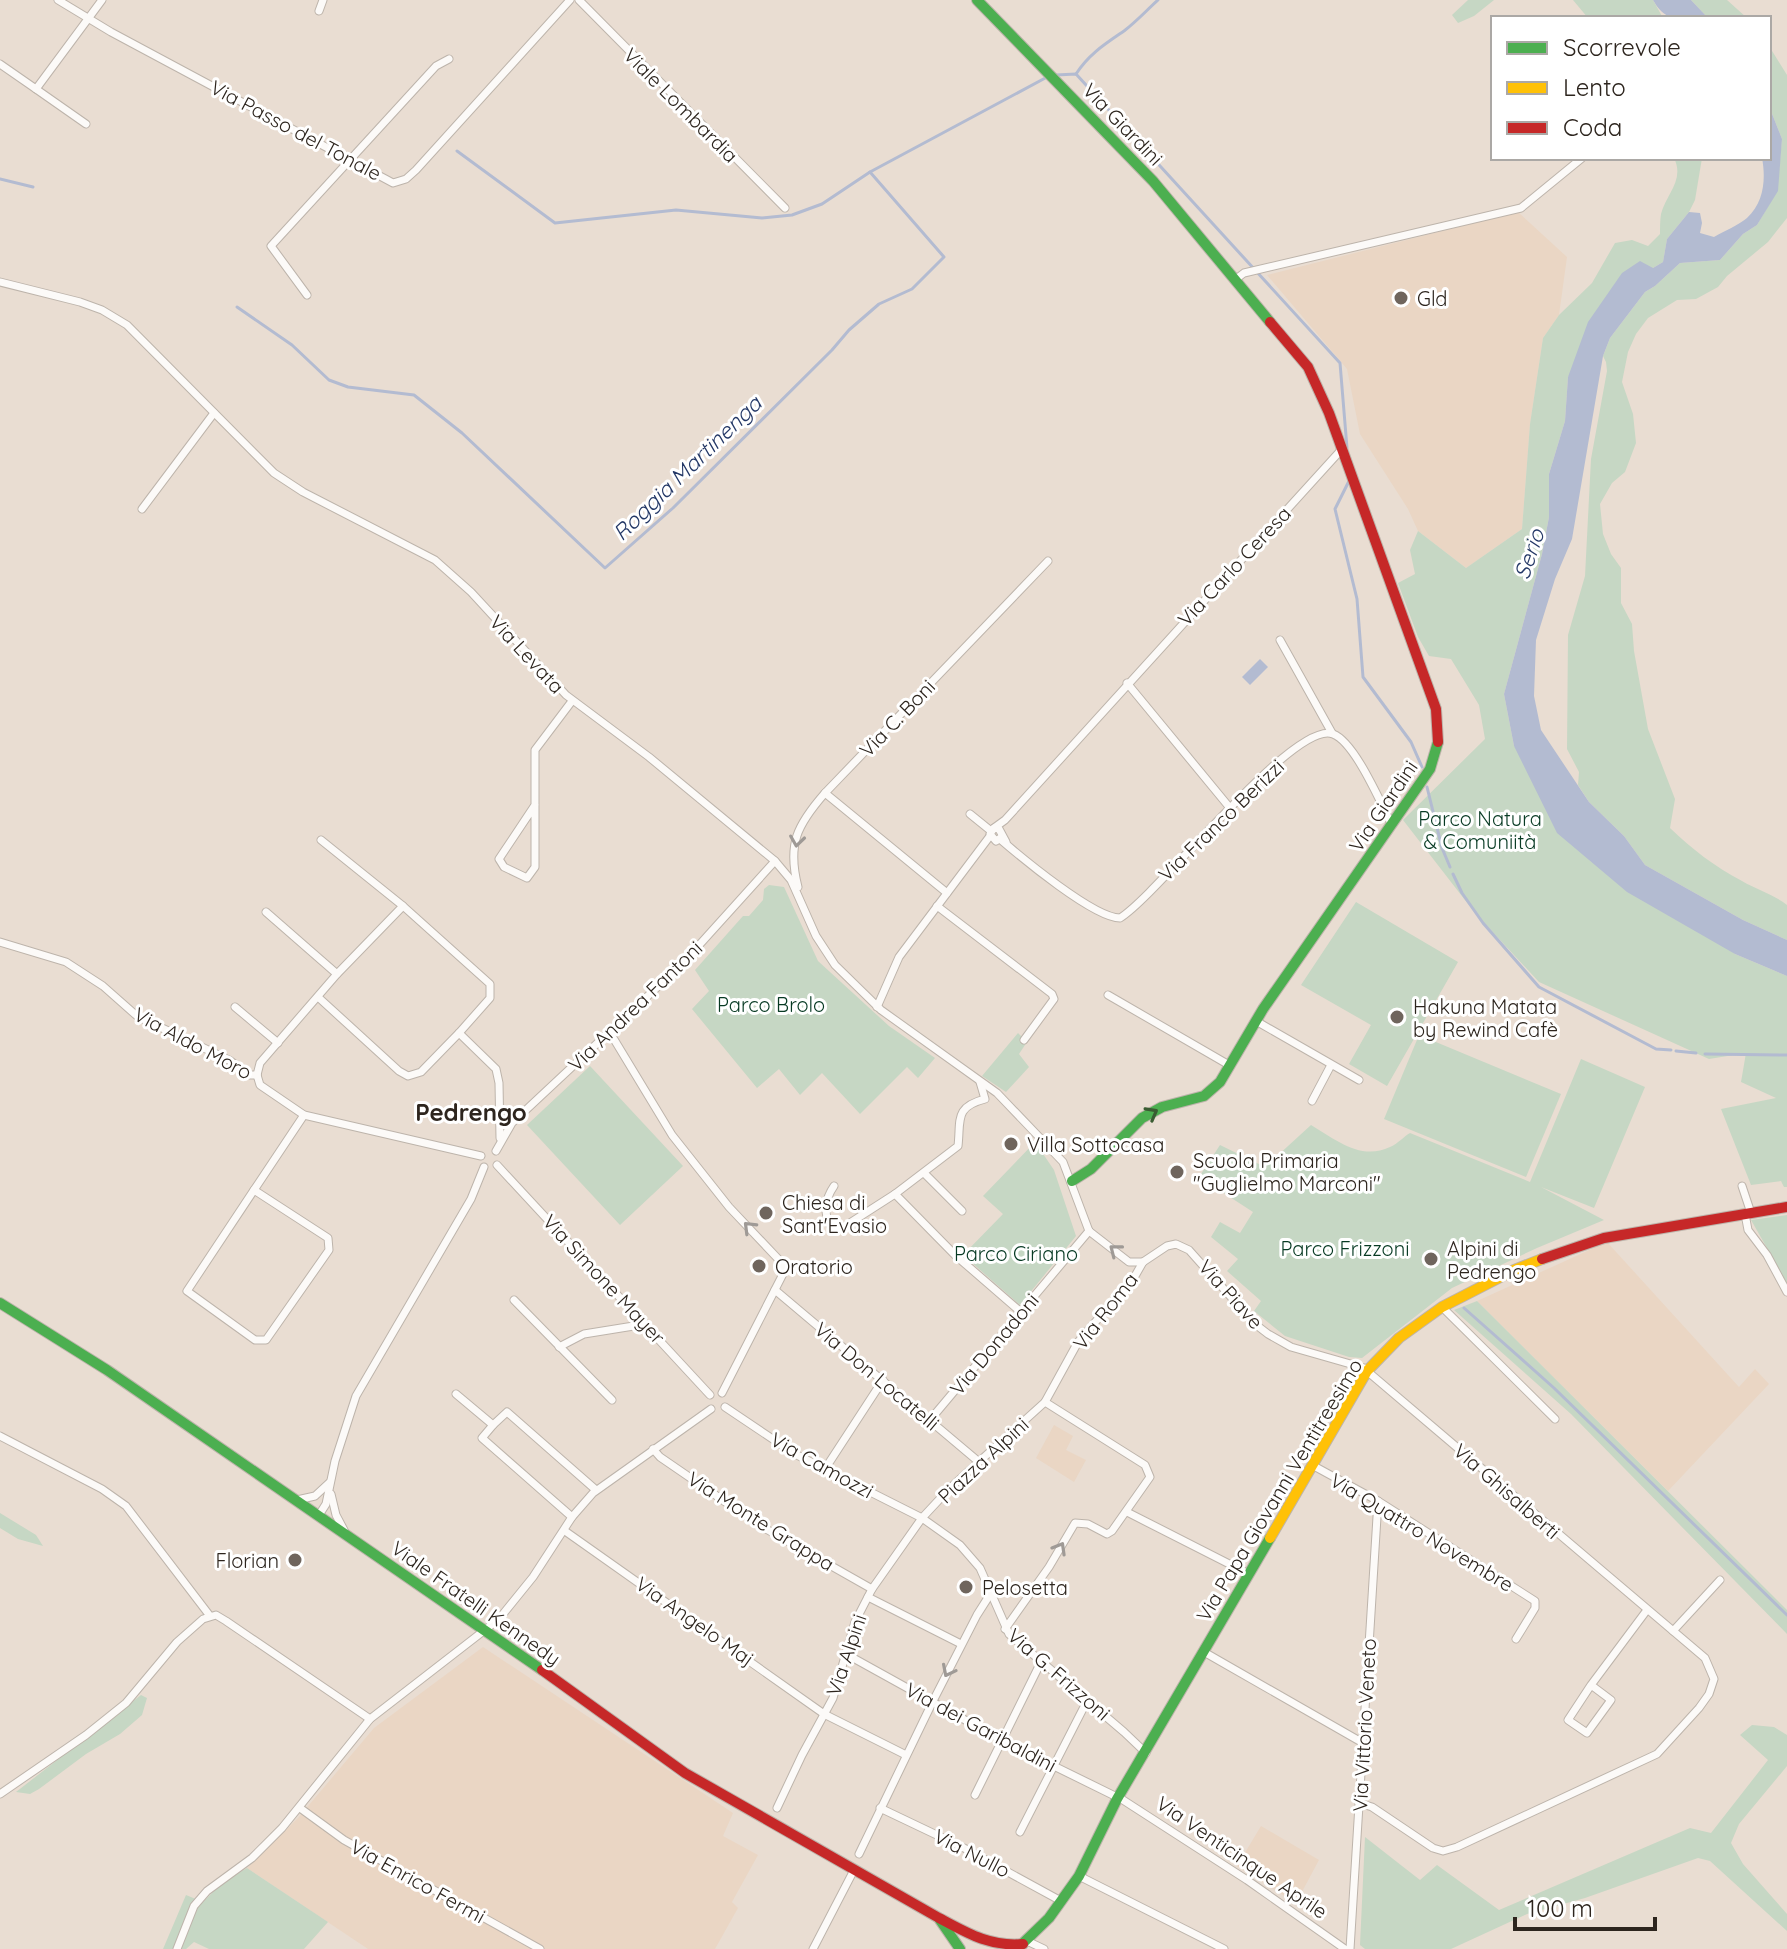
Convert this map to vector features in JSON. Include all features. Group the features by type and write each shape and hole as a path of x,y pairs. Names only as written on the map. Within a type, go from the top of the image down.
{"street":[{"name":"Via Passo del Tonale","path":"58,0 393,183 406,179 570,0"},
{"path":"36,89 102,0"},
{"path":"319,11 323,0"},
{"name":"Viale Lombardia","path":"579,0 785,208"},
{"name":"Via Giardini","path":"977,0 1153,181 1240,276 1308,367 1385,561 1439,721 1436,757 1256,1021 1220,1082 1204,1096 1162,1107 1142,1118 1091,1169 1072,1181"},
{"path":"307,295 271,246 436,66 449,59"},
{"path":"0,64 86,124"},
{"path":"1240,276 1521,208 1580,160"},
{"name":"Via Levata","path":"0,282 80,302 115,317 140,337 264,464 286,481 435,560 471,592 552,683 572,701 649,757 775,861 791,880 825,953 877,1007 1002,1097 1063,1162 1089,1231"},
{"path":"142,509 214,413"},
{"name":"Via Carlo Ceresa","path":"877,1007 899,957 1005,820 1342,449"},
{"name":"Via C. Boni","path":"800,897 794,872 797,830 802,821 825,793 1048,561"},
{"path":"1280,640 1332,733 1350,748 1392,825"},
{"path":"1127,683 1230,808"},
{"path":"535,805 499,859 504,867 527,878 535,867 535,805 535,750 572,701"},
{"name":"Via Franco Berizzi","path":"996,835 1065,890 1116,918 1124,915 1282,759 1321,732 1332,733"},
{"path":"825,793 947,893"},
{"path":"970,814 996,835"},
{"path":"318,997 408,1076 421,1072 490,998 490,984 403,906 321,840"},
{"name":"Via Andrea Fantoni","path":"496,1151 512,1123 682,964 775,861"},
{"path":"257,1075 260,1063 337,974 403,906"},
{"path":"937,906 1052,994 1054,999 1024,1040"},
{"path":"266,912 337,974"},
{"name":"Via Aldo Moro","path":"0,942 66,962 103,986 137,1016 229,1060 250,1075 257,1075 260,1085 304,1115 481,1156"},
{"path":"1108,995 1229,1065"},
{"path":"235,1007 278,1043"},
{"path":"1256,1021 1359,1080"},
{"path":"609,1031 672,1135 729,1207 784,1268 722,1393"},
{"path":"459,1033 496,1069 500,1141"},
{"path":"1312,1101 1331,1065"},
{"path":"980,1080 985,1099"},
{"path":"834,1186 825,1207 826,1218 831,1227 839,1230 895,1194 958,1146 960,1116 965,1107 985,1099 1002,1097"},
{"path":"254,1190 328,1238 329,1250 266,1340 255,1340 187,1291 254,1190 304,1115"},
{"path":"319,1515 326,1504 329,1483 356,1396 471,1199 484,1167 481,1156 485,1151 496,1151 499,1156 497,1165 491,1169 484,1167"},
{"name":"Via Simone Mayer","path":"497,1165 710,1395"},
{"path":"924,1173 962,1211"},
{"path":"1742,1186 1748,1230 1767,1255 1787,1292"},
{"path":"895,1194 955,1255 1022,1313"},
{"path":"1748,1214 1787,1207"},
{"name":"Via Papa Giovanni Ventitreesimo","path":"1022,1945 1049,1918 1079,1876 1117,1799 1368,1370 1399,1338 1442,1307 1514,1270 1581,1245 1748,1214"},
{"path":"1089,1231 1129,1262 1143,1262"},
{"name":"Via Donadoni","path":"930,1420 1089,1231"},
{"name":"Via Piave","path":"1143,1262 1159,1249 1176,1244 1194,1254 1255,1324 1268,1334 1291,1347 1368,1370"},
{"name":"Via Roma","path":"1045,1402 1078,1342 1135,1276 1143,1262"},
{"name":"Via Don Locatelli","path":"775,1290 979,1462"},
{"path":"514,1300 612,1400"},
{"name":"Viale Fratelli Kennedy","path":"0,1303 107,1370 487,1630 685,1773 939,1918 994,1945"},
{"path":"1442,1307 1555,1419"},
{"path":"559,1347 584,1334 646,1324"},
{"name":"Via Ghisalberti","path":"1359,1803 1372,1807 1433,1848 1443,1851 1457,1847 1657,1754 1709,1694 1714,1679 1705,1658 1368,1370"},
{"path":"825,1469 883,1380"},
{"path":"722,1393 726,1399 725,1407 718,1411 711,1409 707,1402 710,1395 722,1393"},
{"path":"456,1394 493,1425"},
{"path":"1005,1629 1049,1567 1075,1523 1088,1524 1107,1534 1127,1512 1150,1477 1145,1465 1045,1402"},
{"name":"Piazza Alpini","path":"922,1518 950,1488 1045,1402"},
{"name":"Via Camozzi","path":"725,1407 795,1454 922,1518"},
{"path":"177,1949 194,1906 207,1891 252,1858 300,1808 370,1719 487,1630 533,1577 572,1517 596,1490 711,1409"},
{"path":"572,1517 482,1438 493,1425 507,1412 596,1490"},
{"path":"0,1436 102,1489 126,1506 210,1616"},
{"name":"Via Monte Grappa","path":"653,1449 660,1457 759,1525 872,1589"},
{"name":"Via Quattro Novembre","path":"1312,1465 1378,1501 1535,1601 1535,1608 1516,1639"},
{"path":"295,1500 315,1496 329,1483"},
{"path":"329,1483 336,1515 349,1536"},
{"name":"Via Vittorio Veneto","path":"1348,1949 1378,1501"},
{"path":"1127,1512 1249,1574"},
{"name":"Via Alpini","path":"777,1808 833,1698 855,1622 872,1589 922,1518"},
{"name":"Via G. Frizzoni","path":"922,1518 972,1556 1005,1629 1146,1753"},
{"name":"Via Angelo Maj","path":"565,1531 824,1714 906,1755"},
{"path":"1673,1631 1720,1580"},
{"path":"859,1854 961,1644 991,1593"},
{"path":"868,1597 961,1644"},
{"path":"1591,1685 1611,1700 1587,1733 1568,1720 1591,1685 1647,1610"},
{"path":"0,1794 86,1735 126,1703 184,1635 210,1616 216,1615 226,1621 370,1719"},
{"path":"1204,1652 1363,1743"},
{"name":"Via dei Garibaldini","path":"846,1654 1003,1741 1117,1799"},
{"path":"975,1795 1041,1662"},
{"path":"1020,1832 1087,1701"},
{"name":"Via Venticinque Aprile","path":"1117,1799 1247,1880 1348,1949"},
{"name":"Via Enrico Fermi","path":"300,1808 344,1840 540,1949"},
{"name":"Via Nullo","path":"880,1808 964,1848 1061,1901"},
{"path":"813,1949 854,1870"},
{"path":"1079,1876 1224,1949"},
{"name":"Viale Fratelli Kennedy","path":"939,1918 962,1949"},
{"path":"962,1949 976,1937"},
{"path":"994,1945 1044,1949"}],"shaded area":[{"path":"1518,212 1567,257 1559,315 1543,338 1530,424 1522,529 1466,568 1418,531 1408,509 1360,434 1347,369 1267,275"},
{"path":"1607,1242 1739,1387 1755,1369 1769,1384 1668,1491 1477,1301"},
{"path":"1054,1425 1073,1436 1066,1450 1086,1460 1074,1482 1036,1458"},
{"path":"483,1647 733,1813 723,1836 758,1855 732,1902 738,1908 715,1949 368,1949 247,1868 298,1818 374,1728"},
{"path":"1261,1826 1319,1860 1296,1903 1237,1866"}],"green space":[{"path":"1468,0 1494,0 1474,16 1458,23 1452,15"},
{"path":"1573,0 1653,0 1662,16 1586,16"},
{"path":"1691,0 1727,0 1745,16 1706,16"},
{"path":"1771,49 1787,75 1787,218 1768,242 1718,287 1696,299 1677,300 1648,318 1636,334 1628,352 1622,382 1633,414 1636,443 1625,472 1612,483 1600,504 1603,534 1621,568 1621,603 1632,624 1648,729 1675,799 1670,828 1722,870 1787,905 1787,940 1743,920 1645,865 1624,836 1589,802 1578,785 1579,772 1567,749 1568,635 1585,576 1591,459 1607,371 1603,356 1610,338 1645,292 1680,263 1720,260 1743,234 1757,225 1777,191 1782,139 1771,111"},
{"name":"Parco Natura & Comuniità","path":"1675,160 1702,160 1695,200 1689,212 1667,239 1663,262 1653,268 1568,377 1565,421 1549,474 1549,517 1542,554 1504,694 1514,746 1735,954 1787,976 1787,1187 1781,1181 1751,1185 1721,1109 1776,1098 1741,1082 1746,1053 1709,1059 1539,982 1475,913 1403,820 1485,739 1479,705 1451,659 1429,656 1418,637 1398,583 1415,574 1410,550 1418,531 1466,568 1522,529 1530,424 1543,338 1559,315 1592,283 1615,243 1632,240 1648,246 1660,234 1661,214 1674,187 1677,166"},
{"name":"Parco Brolo","path":"769,885 784,887 818,961 889,1026 935,1058 918,1078 907,1067 860,1114 822,1073 800,1095 779,1069 757,1088 692,1009 709,991 695,970 743,916 749,916 763,900 764,889"},
{"path":"1356,902 1458,962 1387,1086 1349,1064 1371,1025 1301,985"},
{"path":"1018,1033 1027,1042 1019,1054 1029,1067 1006,1092 982,1076"},
{"path":"1419,1035 1561,1094 1526,1177 1384,1119"},
{"name":"Parco Frizzoni","path":"1581,1059 1645,1087 1594,1208 1541,1187 1604,1220 1452,1288 1362,1358 1349,1357 1285,1336 1254,1311 1261,1301 1227,1271 1238,1259 1211,1237 1220,1222 1240,1233 1253,1212 1199,1177 1220,1145 1265,1167 1311,1125 1349,1147 1369,1152 1390,1147 1410,1133 1530,1182"},
{"path":"590,1066 683,1166 620,1225 527,1125"},
{"name":"Parco Ciriano","path":"1035,1142 1054,1170 1076,1236 1020,1305 963,1255 1003,1214 983,1196"},
{"path":"1787,1215 1787,1283 1751,1220"},
{"path":"1477,1301 1787,1610 1787,1634 1571,1414 1454,1310"},
{"path":"0,1513 36,1535 43,1546 18,1539 0,1528"},
{"path":"141,1695 147,1698 142,1715 120,1734 86,1754 39,1789 30,1794 16,1792"},
{"path":"1752,1725 1774,1727 1787,1735 1787,1766 1739,1824 1731,1843 1743,1864 1787,1914 1787,1931 1710,1861 1698,1858 1585,1898 1527,1914 1451,1949 1365,1949 1360,1945 1365,1837 1420,1880 1437,1865 1499,1910 1690,1828 1711,1833 1768,1760 1740,1735"},
{"path":"247,1868 328,1922 304,1949 209,1949 194,1942 186,1949 163,1949 186,1895 203,1902 223,1882"}],"water":[{"path":"1653,0 1691,0 1706,16 1668,16"},
{"path":"1771,111 1782,139 1778,191 1757,225 1743,234 1720,260 1680,263 1645,292 1610,338 1603,356 1572,539 1555,579 1536,640 1534,696 1541,730 1589,802 1624,836 1645,865 1743,920 1787,940 1787,976 1735,954 1627,892 1557,833 1514,746 1504,694 1542,554 1549,517 1549,474 1565,421 1568,377 1588,322 1622,273 1640,261 1653,268 1663,262 1667,239 1689,212 1700,213 1700,233 1714,237 1744,221 1757,205 1764,174 1762,160 1771,160"},
{"path":"1260,659 1268,667 1250,685 1242,677"}],"waterway":[{"path":"1076,74 1092,55 1158,0"},
{"path":"1056,75 1076,74 1340,363 1347,448"},
{"path":"457,151 555,223 676,210 762,218 792,215 822,204 870,172 1049,76"},
{"name":"Roggia Martinenga","path":"237,307 292,345 329,380 348,387 414,395 462,433 605,568 673,508 849,330 879,304 912,289 944,257 870,172"},
{"name":"Roggia Martinenga","path":"0,179 33,187"},
{"path":"1350,479 1335,509 1357,599 1363,677 1411,742 1422,767"},
{"path":"1427,787 1442,848 1450,867"},
{"path":"1453,874 1483,923 1539,987 1656,1049 1671,1050"},
{"path":"1676,1051 1696,1053"},
{"path":"1705,1054 1787,1055"},
{"path":"1464,1308 1554,1388 1787,1615"}],"traffic: fast":[{"path":"977,0 1153,181 1270,322"},
{"path":"1072,1181 1091,1169 1142,1118 1162,1107 1204,1096 1220,1082 1263,1009 1430,769 1438,742"},
{"path":"0,1303 107,1370 542,1670"},
{"path":"1018,1948 1049,1918 1079,1876 1117,1799 1270,1538"},
{"path":"940,1920 960,1949"}],"traffic: slow":[{"path":"1270,1538 1367,1371 1399,1338 1442,1307 1542,1259"}],"traffic: jam":[{"path":"1270,322 1308,367 1329,413 1436,709 1438,742"},
{"path":"1542,1259 1604,1238 1787,1207"},
{"path":"542,1670 685,1773 939,1918 989,1941 1023,1944"}],"place":[{"name":"Gld","path":"1401,298"},
{"name":"Hakuna Matata by Rewind Cafè","path":"1397,1017"},
{"name":"Villa Sottocasa","path":"1011,1144"},
{"name":"Scuola Primaria \"Guglielmo Marconi\"","path":"1177,1172"},
{"name":"Chiesa di Sant'Evasio","path":"766,1213"},
{"name":"Alpini di Pedrengo","path":"1431,1259"},
{"name":"Oratorio","path":"759,1266"},
{"name":"Florian","path":"295,1560"},
{"name":"Pelosetta","path":"966,1587"}],"district":[{"name":"Pedrengo","path":"471,1112"}],"water label":[{"name":"Serio","path":"1529,554"}]}
